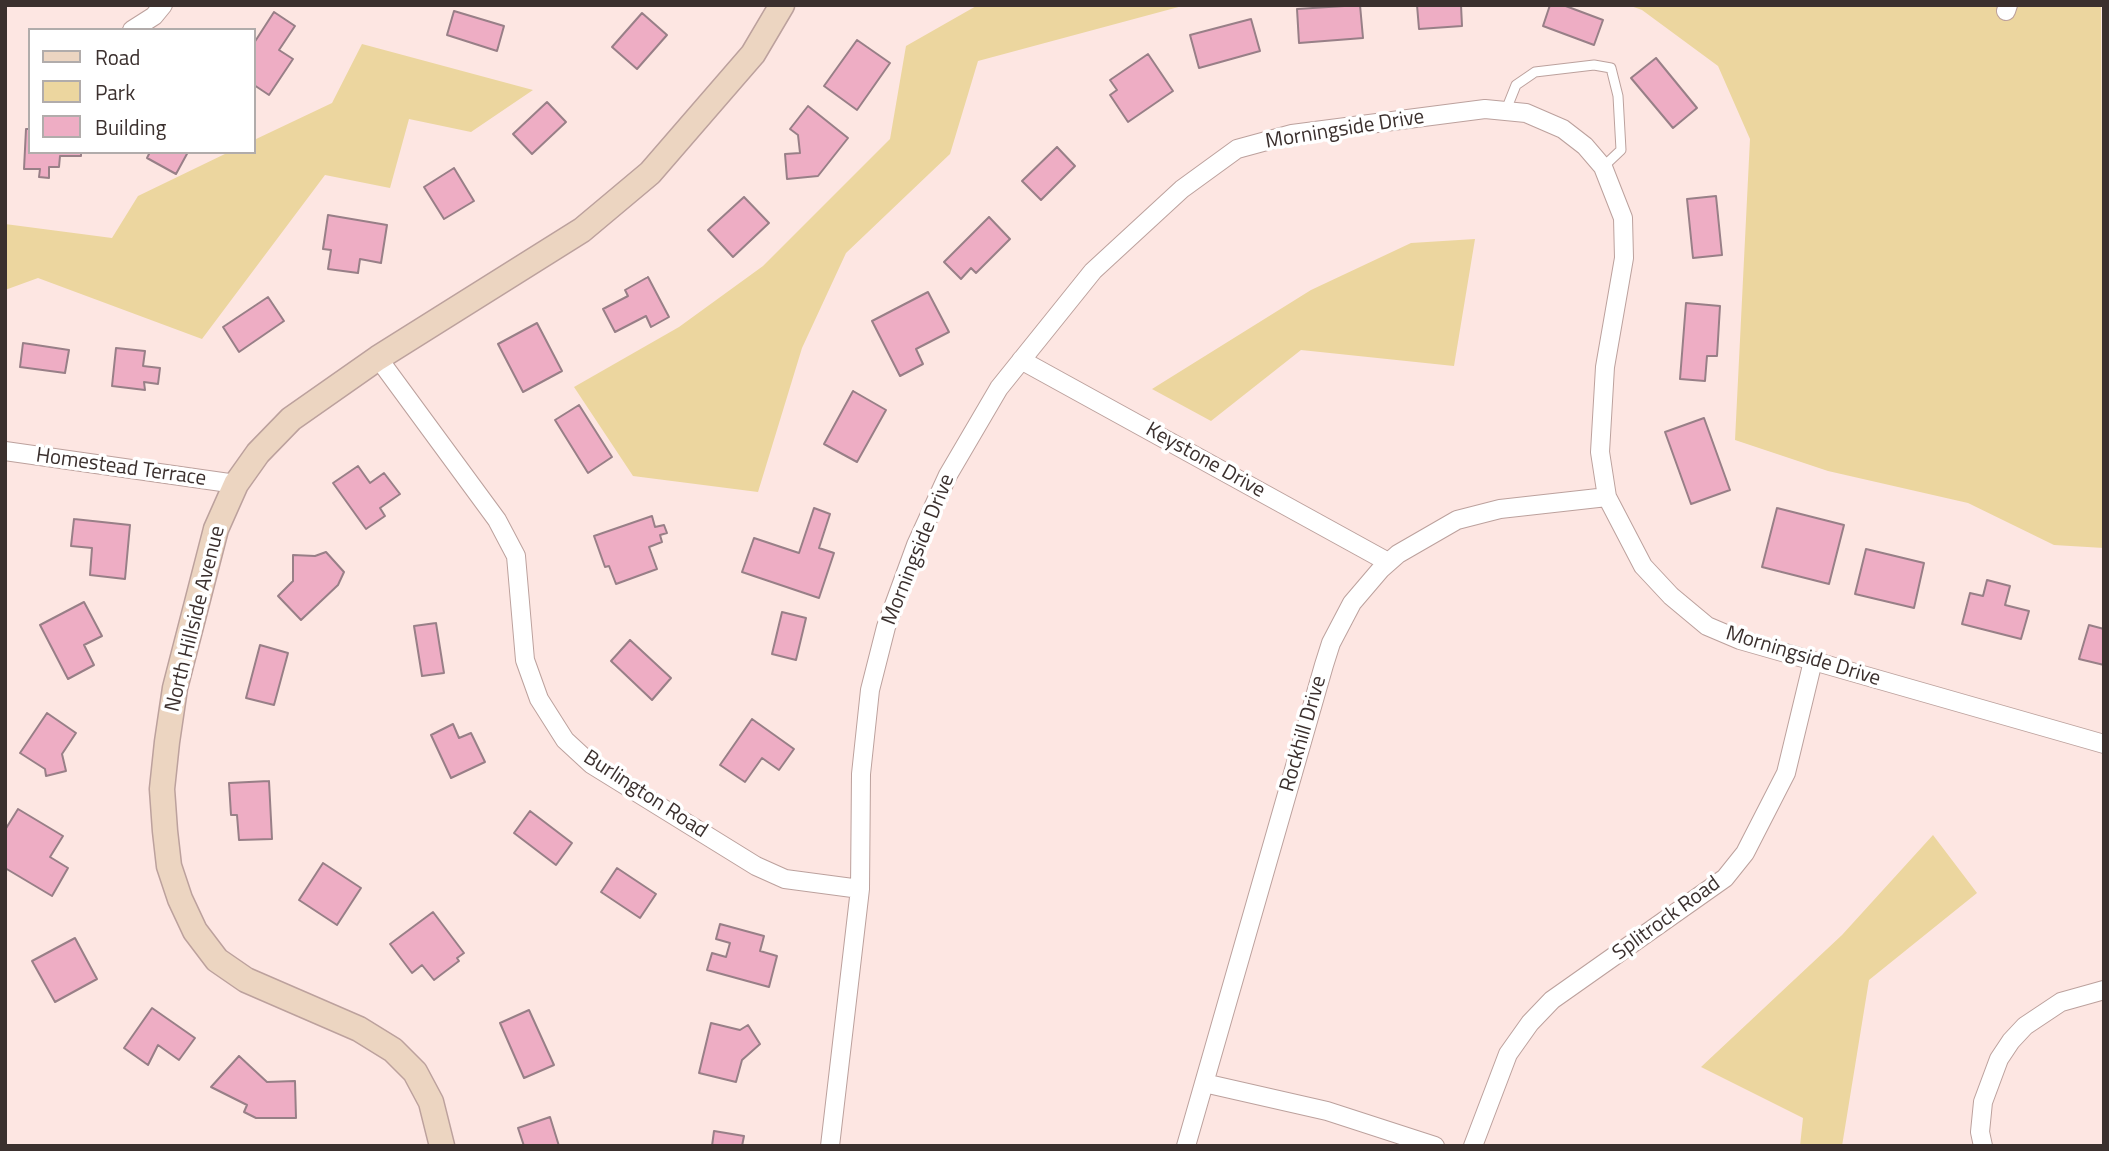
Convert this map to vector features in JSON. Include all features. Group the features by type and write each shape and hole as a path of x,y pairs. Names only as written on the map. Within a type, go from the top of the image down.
{"street":[{"path":"135,28 154,16 163,5"},
{"name":"North Hillside Avenue","path":"442,1146 431,1102 415,1072 393,1050 359,1029 246,980 217,960 195,931 169,866 162,789 175,688 216,529 236,484 258,453 291,419 378,358 582,230 650,173 753,54 782,5"},
{"name":"Morningside Drive","path":"830,1146 859,889 861,774 870,690 886,627 916,545 947,475 999,388 1093,271 1182,189 1237,149 1292,134 1485,109 1526,113 1563,129 1585,146 1602,167 1620,204 1625,245 1605,367 1600,452 1607,497 1643,566 1671,596 1707,626 1741,640 2104,744"},
{"name":"Burlington Road","path":"378,358 497,520 516,556 525,660 539,699 565,740 591,764 756,866 785,880 859,889"},
{"name":"Keystone Drive","path":"1021,360 1388,562"},
{"name":"Homestead Terrace","path":"5,451 236,484"},
{"name":"Rockhill Drive","path":"1186,1146 1331,643 1352,603 1388,562 1436,530 1478,514 1607,497"},
{"name":"Splitrock Road","path":"1473,1146 1508,1054 1530,1023 1552,1000 1725,878 1745,853 1786,773 1814,661"},
{"path":"1983,1146 1980,1132 1983,1102 1999,1059 2011,1041 2025,1026 2061,1002 2104,990"},
{"path":"1204,1083 1327,1111 1435,1146"}],"lane":[{"path":"1506,110 1516,85 1535,72 1594,65 1611,68 1618,96 1621,150 1602,167"}],"green space":[{"path":"978,5 1186,5 978,61 950,154 846,253 802,348 758,492 633,476 574,387 679,327 763,266 890,139 906,46"},
{"path":"1628,5 2101,5 2104,548 2054,545 1968,503 1828,471 1735,440 1750,139 1718,66 1642,10"},
{"path":"362,44 533,90 471,132 409,119 390,188 325,175 202,339 38,278 5,290 5,224 112,238 138,196 225,154 256,154 256,139 332,103"},
{"path":"1475,239 1454,366 1301,350 1211,421 1152,389 1311,290 1411,243"},
{"path":"1933,835 1977,893 1869,980 1842,1146 1800,1146 1803,1118 1701,1067 1842,935"}],"building":[{"path":"1360,5 1363,38 1299,43 1297,9"},
{"path":"1417,5 1461,5 1462,26 1419,29"},
{"path":"1550,5 1563,5 1603,20 1594,45 1543,26"},
{"path":"454,11 504,26 497,51 447,35"},
{"path":"274,12 295,26 279,50 293,59 269,95 256,86 256,40"},
{"path":"642,13 667,35 637,69 612,47"},
{"path":"1251,19 1260,51 1199,68 1190,35"},
{"path":"857,40 890,63 857,110 824,86"},
{"path":"1148,54 1173,91 1128,122 1110,95 1117,90 1110,80"},
{"path":"1656,58 1697,108 1673,128 1631,78"},
{"path":"547,102 566,122 532,154 513,134"},
{"path":"808,106 848,138 818,176 787,179 785,154 800,153 798,135 790,129"},
{"path":"26,129 28,154 81,154 60,156 59,167 49,167 49,178 39,177 40,169 24,169"},
{"path":"1057,147 1075,166 1041,200 1022,181"},
{"path":"149,154 187,154 176,174 147,158"},
{"path":"454,168 474,201 444,219 424,187"},
{"path":"1716,196 1722,255 1693,258 1687,199"},
{"path":"744,197 769,223 733,257 708,230"},
{"path":"328,215 387,225 381,263 360,259 358,273 328,269 331,250 323,249"},
{"path":"989,217 1010,239 976,273 971,268 961,279 944,262"},
{"path":"648,277 669,317 651,327 646,316 615,332 603,309 628,296 625,290"},
{"path":"928,292 949,332 916,349 923,364 900,376 872,321"},
{"path":"268,297 284,321 239,352 223,327"},
{"path":"1686,303 1720,306 1717,356 1707,356 1705,381 1680,379"},
{"path":"537,323 562,371 523,392 498,344"},
{"path":"23,343 69,350 65,373 20,367"},
{"path":"116,348 145,351 143,366 160,368 158,384 144,382 145,390 112,386"},
{"path":"853,391 886,410 857,462 824,444"},
{"path":"579,405 612,457 588,473 555,420"},
{"path":"1704,418 1730,490 1691,504 1665,432"},
{"path":"358,466 370,483 384,473 400,494 380,508 385,516 366,529 333,483"},
{"path":"814,508 830,514 819,548 834,553 819,598 742,572 754,538 799,553"},
{"path":"1777,508 1844,525 1829,584 1762,567"},
{"path":"652,516 655,527 664,525 667,533 660,535 662,542 649,547 657,569 616,584 609,566 605,567 594,536"},
{"path":"74,519 130,525 125,579 90,575 92,548 71,546"},
{"path":"1866,549 1924,563 1914,608 1855,594"},
{"path":"326,552 344,572 338,585 301,620 278,596 293,581 293,555 315,556"},
{"path":"1987,580 2010,586 2005,605 2029,611 2021,639 1962,624 1970,593 1983,596"},
{"path":"84,602 102,636 84,645 94,665 68,679 40,625"},
{"path":"782,612 806,618 796,660 772,654"},
{"path":"436,623 444,673 422,676 414,626"},
{"path":"2089,625 2104,629 2104,665 2079,659"},
{"path":"630,640 671,678 652,700 611,661"},
{"path":"260,645 288,653 274,705 246,698"},
{"path":"47,713 76,733 62,754 66,771 46,776 45,769 20,753"},
{"path":"752,719 794,749 779,770 762,758 745,782 720,765"},
{"path":"453,724 459,738 471,733 485,762 451,778 431,735"},
{"path":"269,781 272,839 239,840 237,815 231,815 229,783"},
{"path":"18,809 63,836 50,857 68,868 52,896 5,868 5,830"},
{"path":"530,811 572,843 556,865 514,833"},
{"path":"323,863 361,888 337,925 299,900"},
{"path":"617,868 656,894 640,918 601,892"},
{"path":"433,912 464,953 457,958 459,961 434,980 422,965 412,973 390,944"},
{"path":"720,924 764,936 760,951 777,956 769,987 707,970 712,953 726,957 730,943 716,939"},
{"path":"75,938 97,979 55,1002 32,961"},
{"path":"152,1008 195,1038 179,1060 158,1045 148,1065 124,1048"},
{"path":"529,1010 554,1065 524,1078 500,1023"},
{"path":"711,1023 740,1030 748,1025 760,1044 742,1060 736,1082 699,1073"},
{"path":"239,1056 267,1082 295,1081 296,1118 256,1118 244,1112 247,1105 211,1087"},
{"path":"550,1117 559,1146 524,1146 518,1128"},
{"path":"714,1131 744,1136 742,1146 712,1146"}]}
